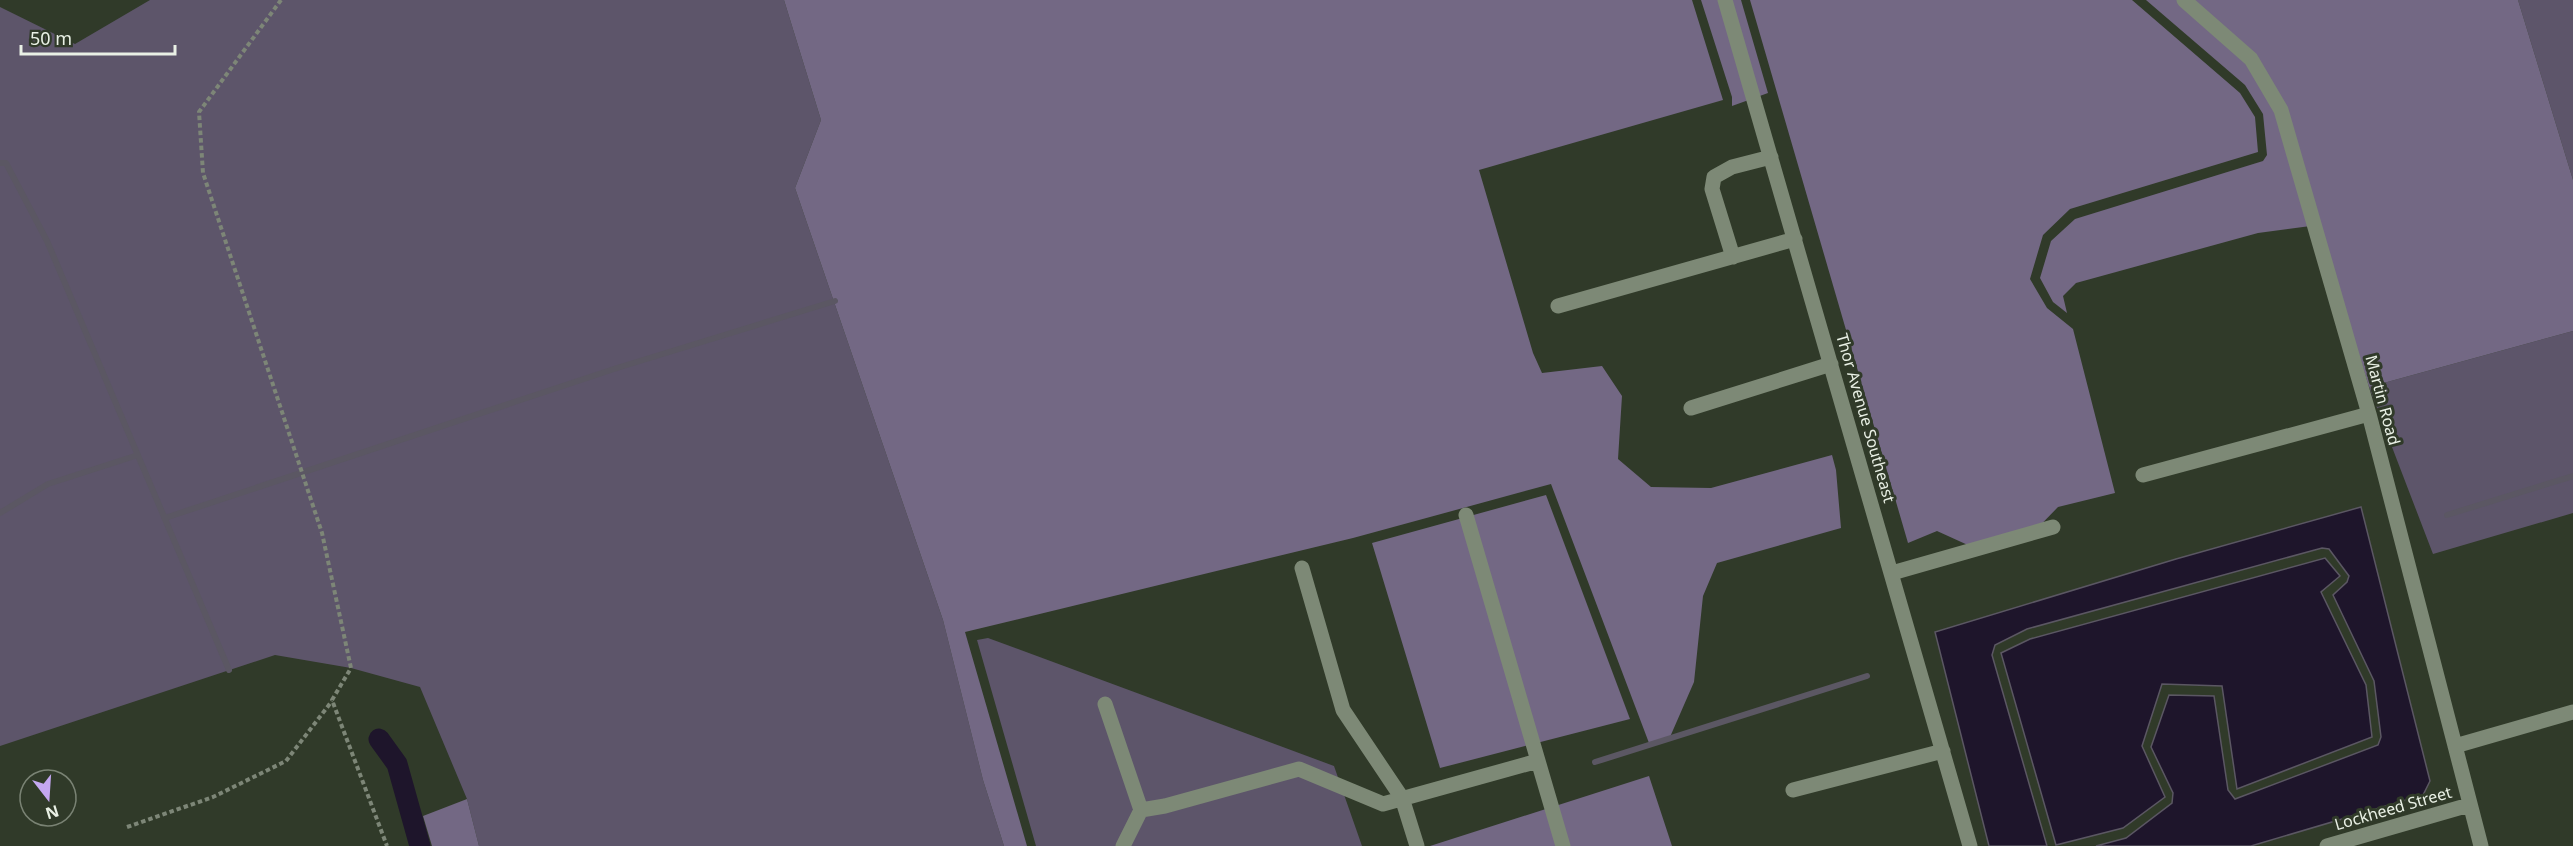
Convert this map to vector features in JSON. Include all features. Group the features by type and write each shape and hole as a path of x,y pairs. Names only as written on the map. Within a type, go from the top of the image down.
{"street":[{"name":"Thor Avenue Southeast","path":"1725,0 1970,846"},
{"name":"Martin Road","path":"2184,0 2251,59 2281,110 2369,414 2481,846"},
{"path":"1733,257 1712,189 1714,177 1732,167 1771,158"},
{"path":"1558,306 1795,239"},
{"path":"1691,408 1831,364"},
{"path":"2144,475 2369,414"},
{"path":"1466,515 1563,846"},
{"path":"1892,573 2053,527"},
{"path":"1302,568 1343,710 1402,798 1417,846"},
{"path":"1105,704 1141,810 1123,846"},
{"path":"2455,746 2573,712"},
{"path":"1792,790 1943,751"},
{"path":"1141,810 1165,806 1299,769 1383,804 1539,760"},
{"name":"Lockheed Street","path":"2327,846 2469,805"}],"path":[{"path":"127,827 213,797 286,761 332,700 351,668 322,533 203,173 199,112 281,0"},
{"path":"332,700 387,846"}],"shaded area":[{"path":"150,0 784,0 821,120 795,188 943,620 983,780 1004,846 479,846 467,799 420,687 351,668 275,655 0,746 0,7 75,44"},
{"path":"784,0 1692,0 1723,100 1479,170 1533,353 1542,373 1602,366 1622,396 1618,459 1651,487 1711,488 1832,455 1836,470 1841,528 1717,563 1703,596 1694,682 1670,737 1649,743 1551,484 1353,538 965,632 1027,846 1004,846 983,780 943,620 795,188 821,120"},
{"path":"1701,0 1741,0 1768,93 1732,106 1732,97"},
{"path":"1750,0 2132,0 2240,93 2255,117 2258,152 2070,209 2043,235 2030,279 2047,308 2073,329 2115,493 2058,507 2028,538 1970,546 1937,531 1908,543"},
{"path":"2146,0 2518,0 2573,180 2573,331 2369,387 2318,225 2258,233 2076,283 2063,296 2067,313 2053,302 2040,278 2051,241 2075,219 2263,161 2267,155 2263,114 2245,85"},
{"path":"2518,0 2573,0 2573,180"},
{"path":"2573,331 2573,513 2433,554 2369,387"},
{"path":"1546,495 1630,719 1440,768 1372,543"},
{"path":"2361,507 2430,781 2423,795 2251,846 2096,846 2126,838 2172,803 2173,793 2151,747 2169,695 2214,696 2228,790 2235,799 2378,745 2381,737 2374,681 2333,595 2347,582 2349,576 2329,549 2322,548 2027,629 1995,645 1992,655 2047,846 1989,846 1935,632 2176,559"},
{"path":"2325,558 2340,576 2321,592 2366,685 2372,737 2237,789 2222,686 2162,684 2142,746 2165,797 2123,828 2056,845 2001,653 2030,639"},
{"path":"988,638 1334,766 1362,846 1036,846 977,640"},
{"path":"1649,776 1672,846 1430,846"},
{"path":"467,799 479,846 432,846 423,816"}],"waterway":[{"path":"0,163 6,163 47,241 229,670"},
{"path":"165,518 617,368 835,301"},
{"path":"0,513 48,484 138,455"},
{"path":"2447,515 2573,476"},
{"path":"1595,762 1867,676"},
{"path":"379,739 397,764 420,846"}]}
